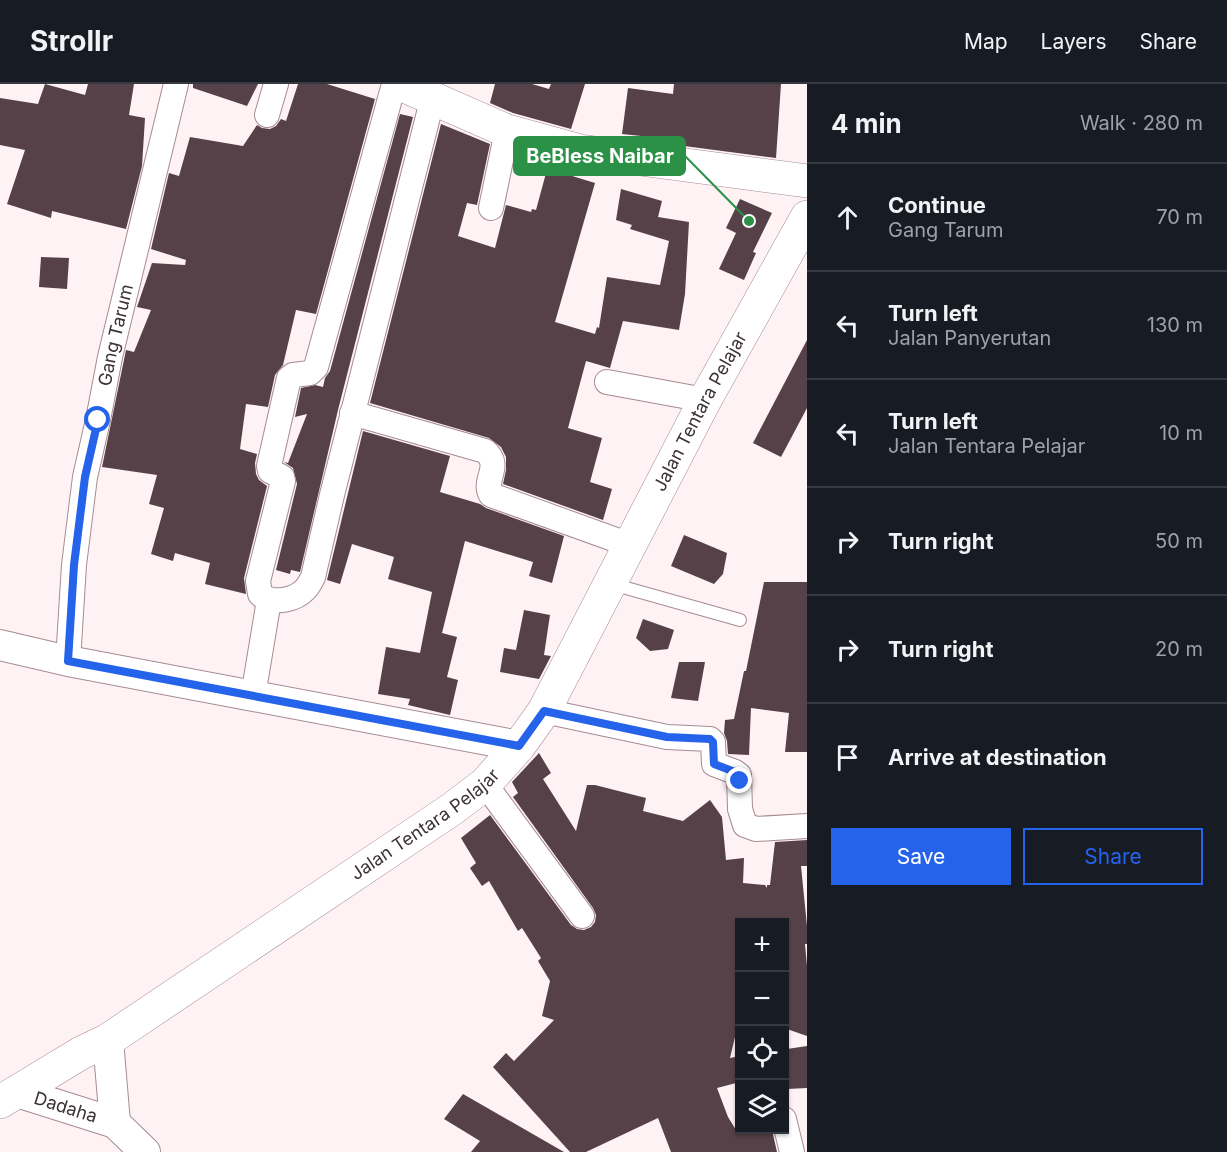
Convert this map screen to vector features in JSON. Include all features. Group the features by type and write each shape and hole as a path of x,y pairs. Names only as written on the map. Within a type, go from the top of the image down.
{"main road":[{"path":"400,84 507,131 550,144 580,151 807,181"},
{"name":"Jalan Tentara Pelajar","path":"9,1097 81,1053 108,1040 452,809 485,784 519,746 544,711 705,400 807,218"}],"street":[{"name":"Gang Tarum","path":"68,661 74,565 85,477 136,246 176,84"},
{"path":"267,115 276,84"},
{"path":"394,84 316,367 310,373 293,375 289,378 269,466 271,472 282,477 283,481 258,581 260,594 269,600 288,599 300,595 313,578 352,413 433,97"},
{"path":"491,208 507,131"},
{"path":"607,382 705,400"},
{"path":"352,413 485,451 491,456 492,462 488,486 491,495 630,545"},
{"path":"253,696 269,600"},
{"path":"0,645 68,661 519,746"},
{"path":"544,711 667,737 710,739 713,742 714,764 739,775 740,809 745,825 756,829 807,826"},
{"path":"485,784 582,916"},
{"name":"Dadaha","path":"108,1040 115,1123"},
{"name":"Dadaha","path":"9,1097 115,1123 146,1152"},
{"path":"788,1134 792,1152"}],"lane":[{"path":"611,584 740,620"}],"building":[{"path":"45,84 85,95 88,84 134,84 129,115 145,118 142,166 126,229 52,211 51,218 7,204 25,150 0,145 0,98 38,104"},
{"path":"193,84 258,84 247,106 193,88"},
{"path":"298,84 327,84 375,99 316,314 296,310 283,365 275,375 268,407 246,404 240,449 257,454 256,474 259,480 267,486 244,578 246,594 205,584 210,563 175,553 173,561 151,554 164,508 149,504 157,475 102,467 126,350 134,352 151,310 137,307 152,263 185,265 186,260 151,249 169,173 179,176 190,137 243,146 257,125 270,129 276,126 281,119 286,121"},
{"path":"495,84 532,84 549,89 551,84 585,84 571,129 513,113 490,103"},
{"path":"674,84 781,84 776,158 669,144 670,139 622,134 628,88 673,94"},
{"path":"400,114 413,117 338,410 300,572 291,570 290,574 276,570 297,484 293,468 284,462 288,463 307,414 295,417 301,388 315,385 323,387 330,371"},
{"path":"441,124 490,144 477,205 467,203 458,236 495,248 506,205 531,212 532,209 536,210 549,162 571,168 569,175 595,183 555,322 595,334 597,327 599,328 607,277 660,285 669,241 630,229 632,225 616,220 621,189 662,201 658,217 689,222 685,294 679,330 623,321 610,368 586,361 568,428 602,438 590,482 612,489 603,520 503,484 506,457 501,447 489,438 370,403"},
{"path":"740,199 772,213 753,252 756,253 744,280 719,269 736,233 726,228"},
{"path":"41,257 69,258 67,289 39,287"},
{"path":"807,340 807,408 781,457 753,443"},
{"path":"363,431 450,456 440,492 480,504 564,536 552,583 529,576 533,562 465,541 442,633 457,637 447,677 458,680 450,715 408,705 410,699 378,694 386,647 420,653 432,592 388,579 394,557 352,544 340,584 327,580"},
{"path":"684,535 727,553 723,574 714,584 671,566"},
{"path":"764,582 807,582 807,752 785,752 789,713 751,708 749,755 728,754 724,733 725,720 734,719"},
{"path":"524,610 550,615 544,655 551,656 539,679 500,672 504,648 516,650"},
{"path":"643,619 674,630 668,649 650,651 636,638"},
{"path":"679,662 705,662 698,701 671,698"},
{"path":"539,753 551,773 543,779 576,831 587,785 646,798 643,811 683,821 710,800 722,817 726,860 744,858 743,883 765,885 767,888 767,885 770,885 775,842 807,840 807,866 801,866 807,926 807,944 805,944 807,1036 789,1030 789,918 735,918 735,1037 730,1058 735,1057 735,1083 717,1088 735,1128 735,1134 773,1134 777,1152 671,1152 658,1118 586,1152 570,1152 493,1067 506,1053 514,1061 554,1020 542,1016 550,981 538,961 541,958 522,928 518,931 489,881 482,886 470,868 476,863 461,838 490,815 571,925 584,930 595,922 596,915 513,797 518,793 512,782"},
{"path":"807,1046 807,1088 789,1089 789,1049"},
{"path":"463,1094 564,1152 471,1152 480,1141 444,1119"}],"place":[{"name":"BeBless Naibar","path":"749,221"}],"route":[{"path":"98,420 85,477 74,565 68,661 519,746 544,711 667,737 710,739 713,742 714,764 735,772 739,775 740,781"}]}
